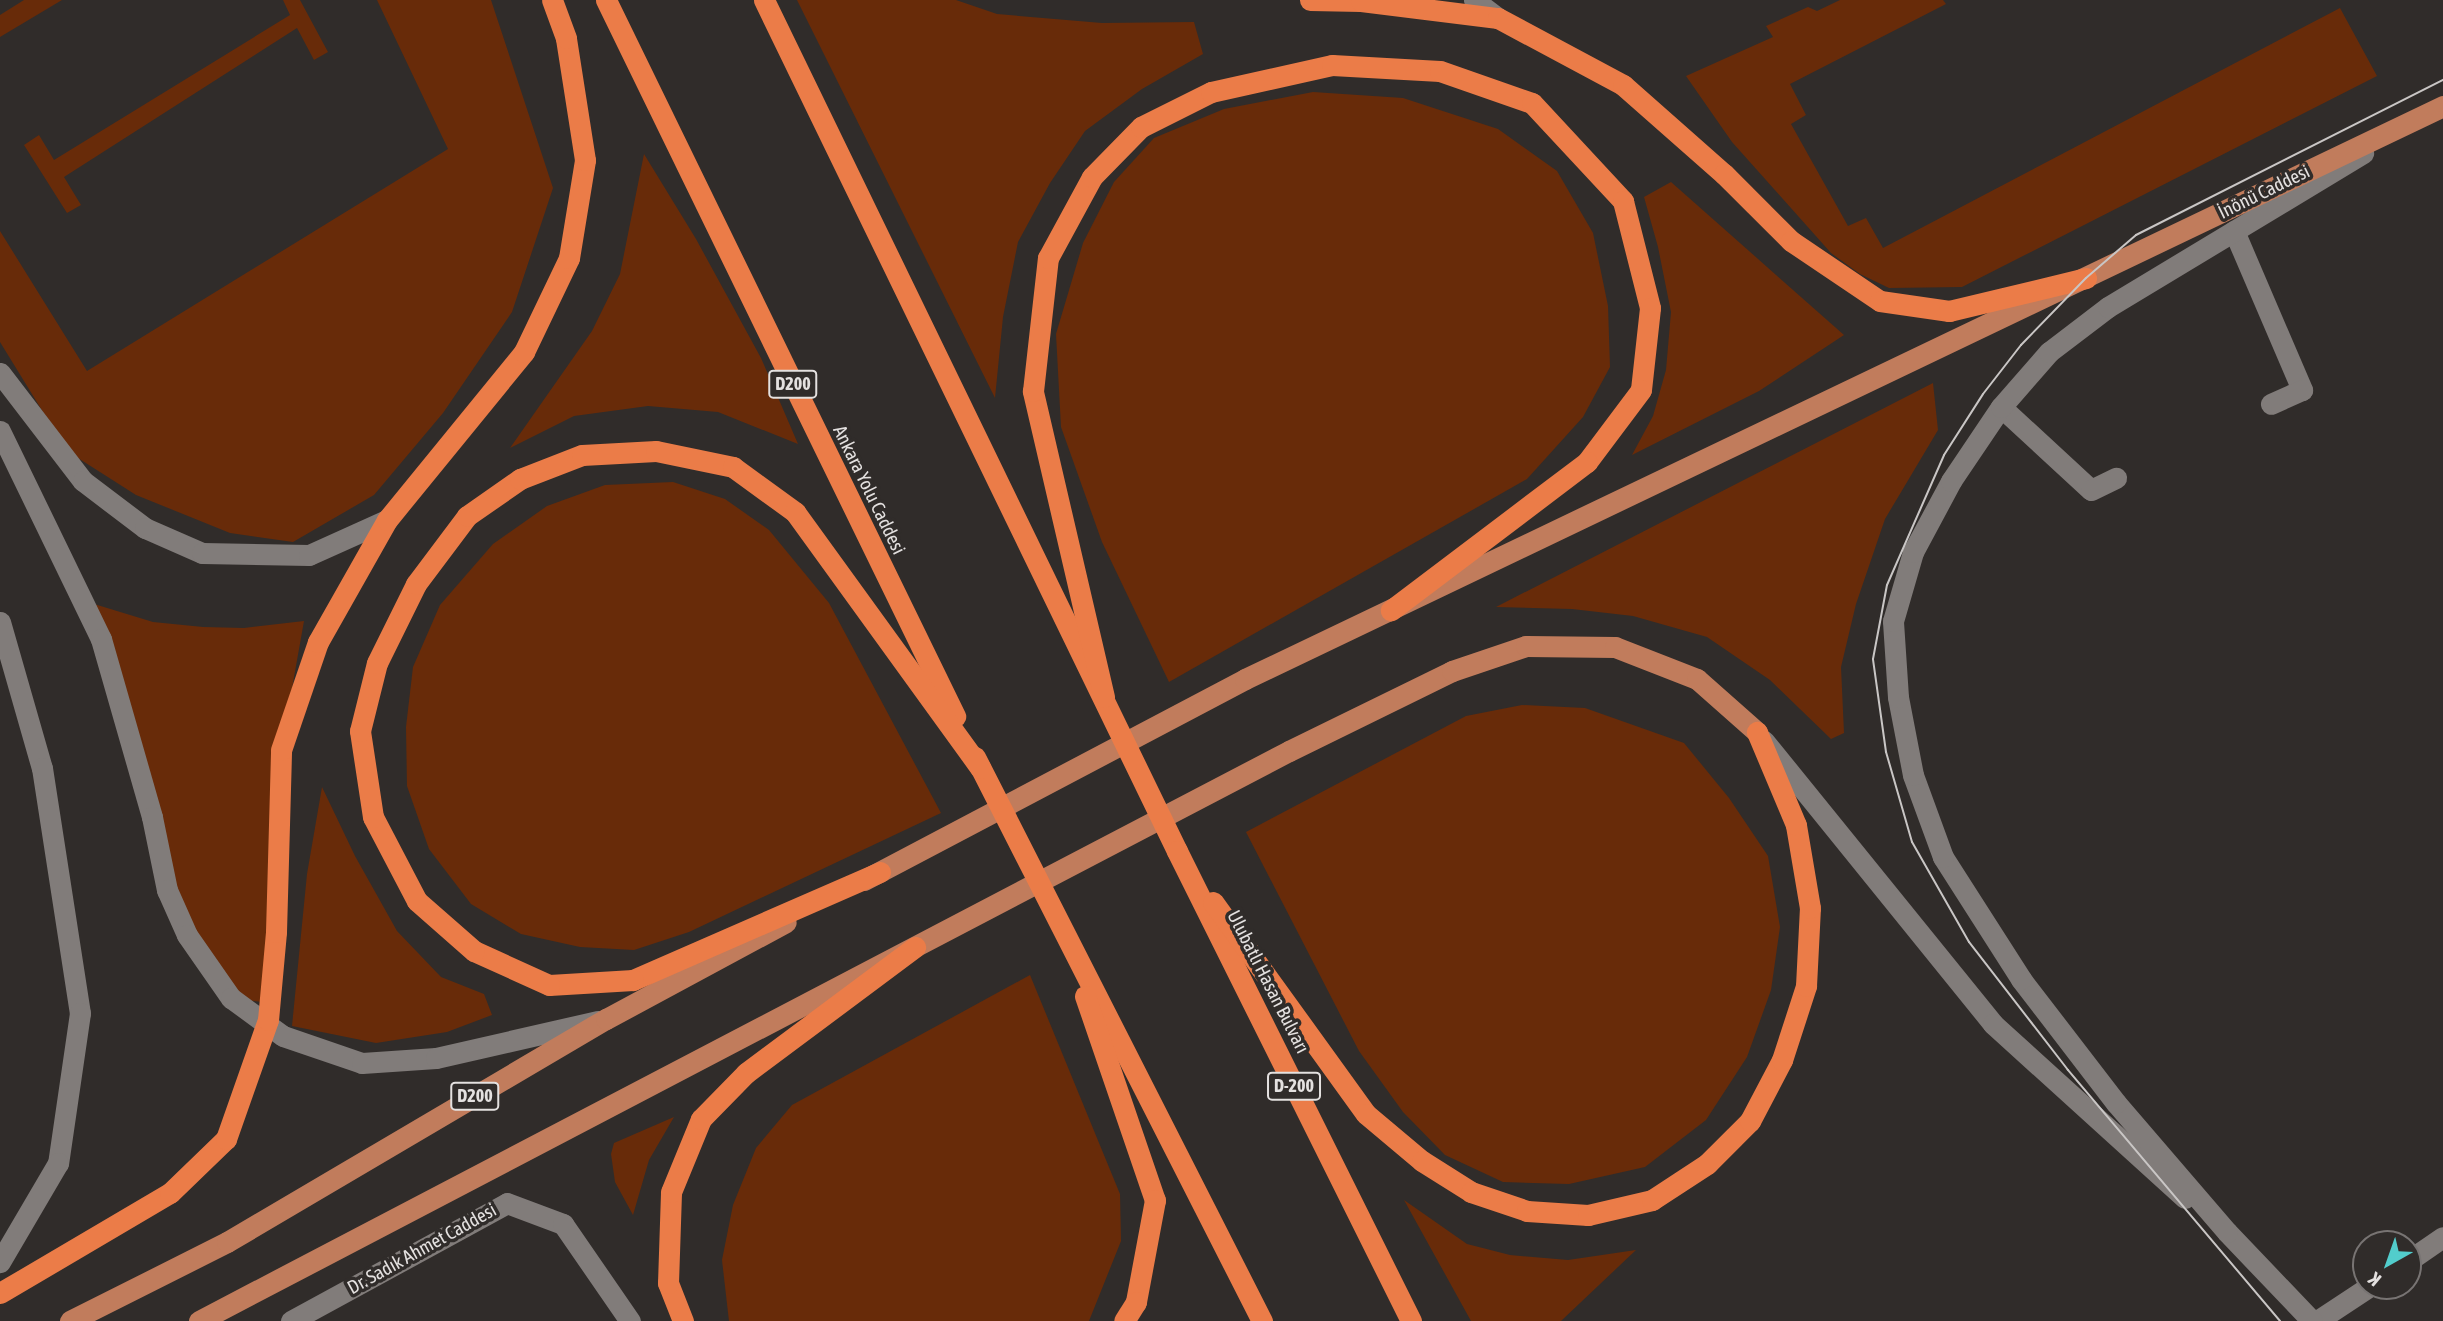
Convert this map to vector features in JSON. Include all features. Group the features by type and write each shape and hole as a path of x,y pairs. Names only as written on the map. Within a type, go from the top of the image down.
{"highway":[{"path":"0,1293 170,1193 226,1139 268,1020 276,932 281,750 318,642 387,520 524,352 569,258 586,160 566,38 552,0"},
{"name":"Ankara Yolu Caddesi","path":"606,0 980,768 1059,921"},
{"path":"764,0 1177,851 1366,1114 1422,1161 1471,1192 1527,1211 1588,1215 1652,1200 1707,1164 1750,1121 1783,1060 1806,986 1810,908 1796,825 1757,732"},
{"path":"1310,0 1361,1 1498,18 1623,85 1724,174 1791,241 1880,301 1949,312 2086,278"},
{"path":"1104,697 1033,391 1048,258 1092,177 1141,127 1211,92 1332,65 1440,71 1532,103 1623,201 1650,308 1641,390 1587,463 1391,610"},
{"path":"880,872 633,980 549,985 474,951 417,901 373,817 360,731 377,663 416,584 467,516 520,479 582,455 656,450 733,467 795,512 980,768"},
{"name":"Ulubatlı Hasan Bulvarı","path":"1177,851 1411,1321"},
{"path":"1059,921 1155,1200 1136,1302 1124,1321"},
{"path":"1059,921 1262,1321"},
{"path":"683,1321 668,1283 671,1192 701,1119 746,1073 915,947"}],"main road":[{"name":"İnönü Caddesi","path":"880,872 1245,679 2434,111"},
{"path":"199,1321 1289,751 1452,671 1526,646 1615,647 1697,679 1757,732"},
{"name":"D200","path":"70,1321 227,1242 606,1019 880,872"}],"street":[{"path":"1474,0 1498,18"},
{"path":"2352,1297 2314,1321 2227,1232 2116,1103 2021,979 1943,857 1913,775 1898,697 1894,621 1913,552 1951,481 2001,407 2049,352 2108,307 2434,111"},
{"path":"2234,232 2302,390 2271,404"},
{"path":"0,373 83,481 145,528 202,553 309,555 387,520"},
{"path":"2001,407 2091,490 2116,478"},
{"path":"0,430 101,639 152,817 167,890 187,935 231,998 283,1036 362,1063 436,1058 606,1019"},
{"path":"0,622 42,768 80,1013 58,1163 0,1262"},
{"path":"1757,732 1993,1024 2154,1173 2227,1232"},
{"name":"Dr. Sadık Ahmet Caddesi","path":"291,1321 507,1203 563,1224 630,1321"},
{"path":"2422,1251 2443,1237"}],"shaded area":[{"path":"24,0 62,0 0,37 0,15"},
{"path":"283,0 300,0 328,52 314,60 297,28 64,177 81,205 67,213 24,145 39,135 54,160 290,15"},
{"path":"377,0 491,0 553,188 512,312 443,413 374,495 293,542 230,533 136,495 67,451 0,342 0,231 87,371 448,149"},
{"path":"797,0 956,0 997,14 1102,23 1194,22 1203,54 1142,89 1085,131 1050,183 1018,242 1003,317 995,398"},
{"path":"1840,0 1943,0 1946,4 1790,84 1806,115 1791,124 1848,226 1866,218 1883,248 2340,8 2377,76 1962,287 1889,288 1860,274 1831,253 1732,142 1686,76 1773,37 1766,26 1808,7 1817,11"},
{"path":"1313,92 1403,98 1498,129 1557,171 1593,233 1608,306 1610,367 1583,417 1527,479 1169,682 1102,542 1061,427 1056,334 1083,243 1114,182 1154,138 1224,109"},
{"path":"644,154 696,239 761,358 798,444 718,412 648,406 574,416 510,448 592,331 620,274"},
{"path":"1671,182 1844,335 1759,391 1632,455 1653,416 1666,370 1671,312 1658,247 1644,197"},
{"path":"1933,383 1938,430 1885,519 1856,604 1841,667 1844,733 1831,739 1770,680 1707,637 1633,616 1572,609 1496,607"},
{"path":"673,482 725,499 769,530 829,603 941,813 689,932 634,950 580,947 521,934 471,904 429,849 407,786 406,727 413,667 440,605 493,544 547,506 605,485"},
{"path":"81,600 153,622 203,627 244,628 304,621 281,750 269,1003 231,998 187,935"},
{"path":"1522,705 1585,708 1684,743 1729,798 1768,856 1780,927 1771,990 1747,1057 1706,1120 1645,1167 1569,1184 1503,1182 1445,1155 1403,1112 1359,1051 1246,832 1466,716"},
{"path":"322,787 355,856 397,931 441,977 484,994 492,1015 447,1032 376,1043 292,1026 307,874"},
{"path":"1030,975 1120,1194 1121,1241 1089,1321 729,1321 722,1260 733,1205 756,1148 792,1105"},
{"path":"674,1117 649,1160 633,1215 615,1182 611,1154 614,1143"},
{"path":"1404,1200 1467,1244 1510,1255 1568,1260 1636,1250 1561,1321 1471,1321"}],"tram line":[{"path":"2280,1321 2068,1070 1969,942 1912,842 1886,752 1873,659 1887,585 1944,455 1983,394 2021,345 2086,278 2136,235 2443,80"}]}
